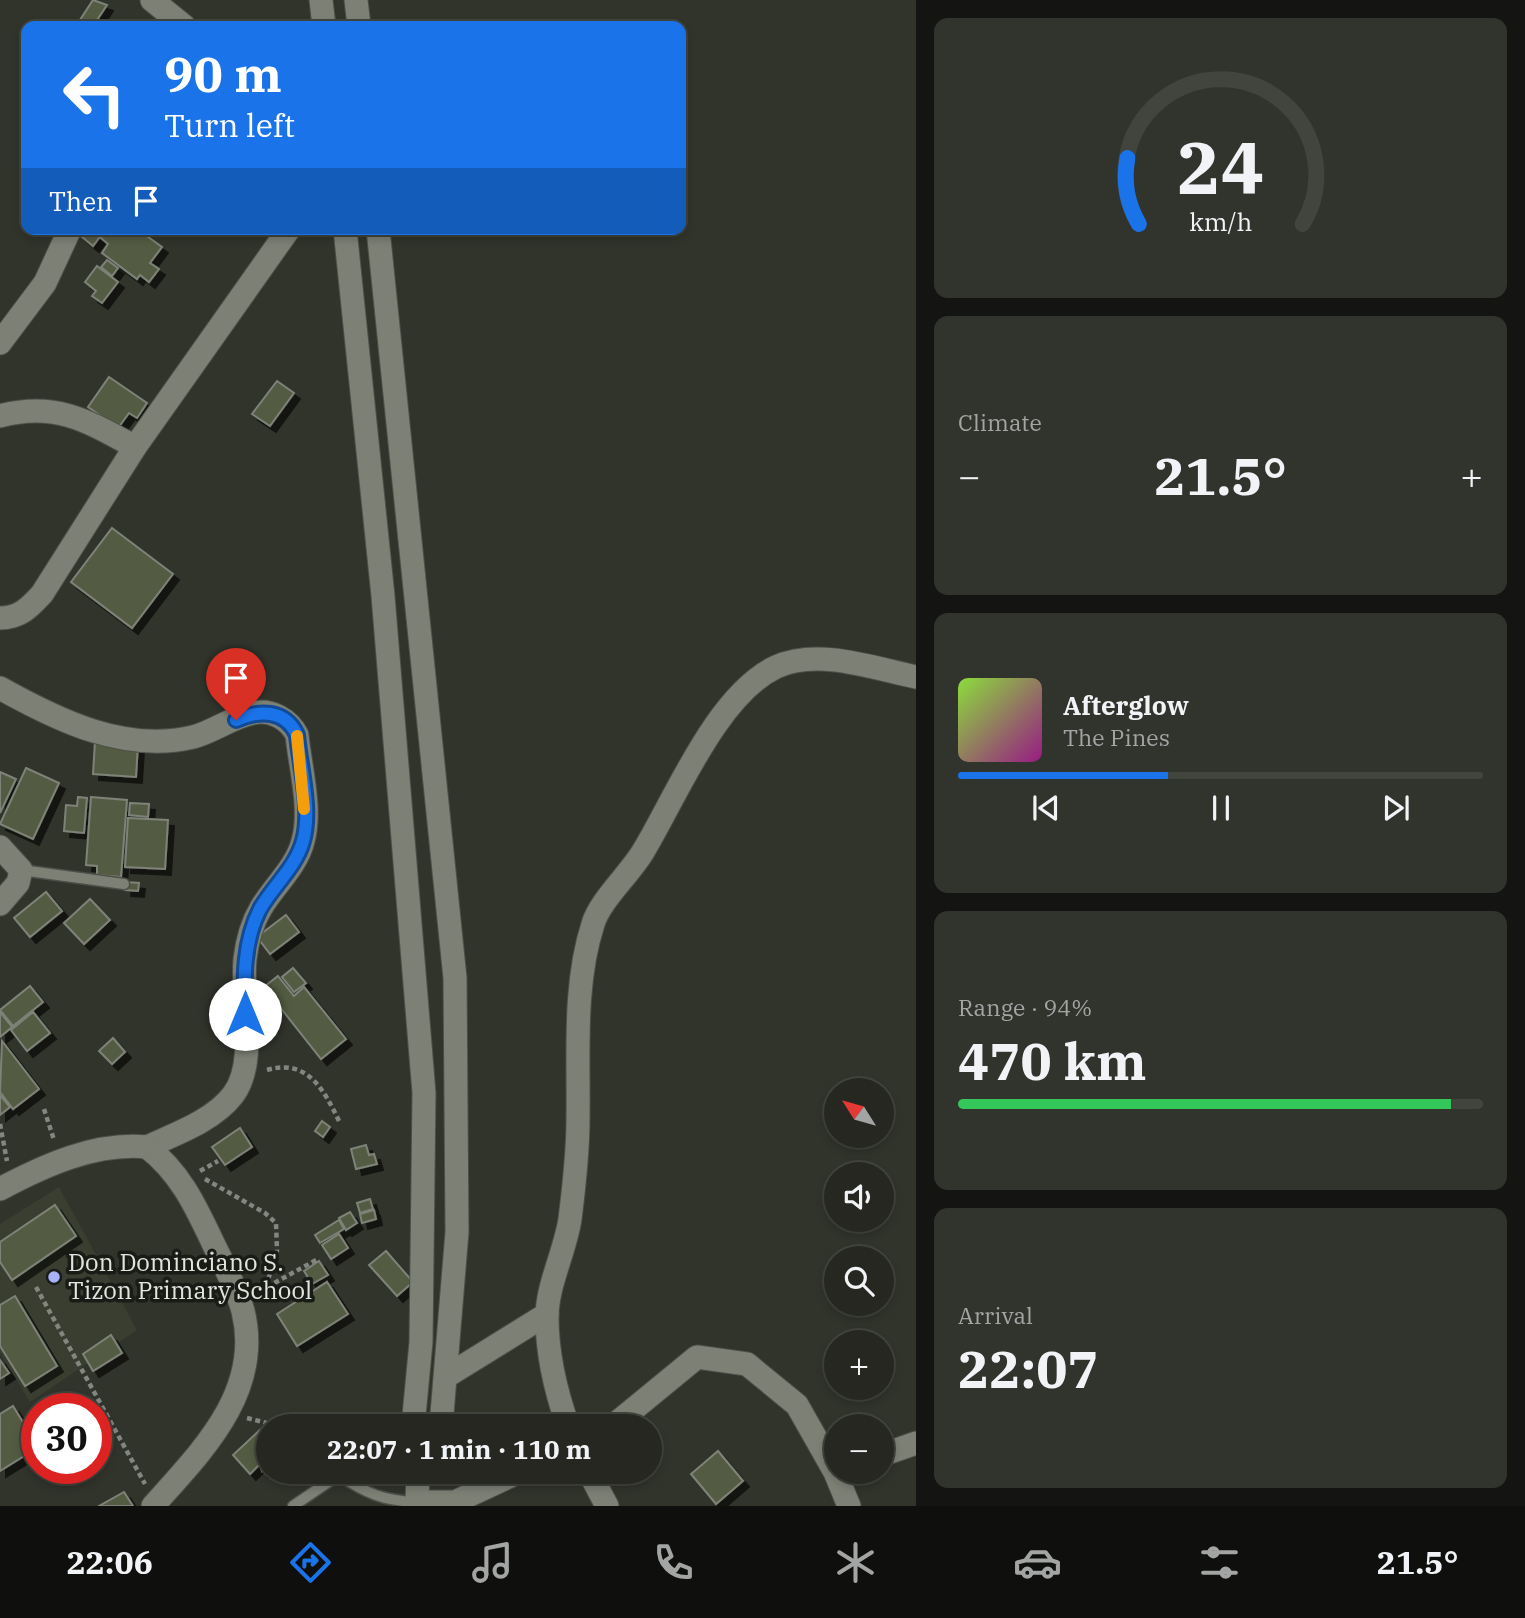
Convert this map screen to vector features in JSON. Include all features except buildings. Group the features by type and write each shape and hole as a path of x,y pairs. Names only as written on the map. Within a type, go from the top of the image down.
{"street":[{"path":"152,0 178,21"},
{"path":"321,0 323,21"},
{"path":"356,0 358,21"},
{"path":"0,343 45,282 66,235"},
{"path":"0,618 11,618 27,610 43,594 135,447 285,235"},
{"path":"346,235 383,596 424,1093 421,1342 417,1414"},
{"path":"379,235 455,978 457,1232 443,1414"},
{"path":"0,416 23,410 59,411 135,447"},
{"path":"564,1414 548,1343 547,1314 569,1222 579,1121 576,1054 584,973 593,922 643,852 715,725 744,692 774,668 800,660 835,660 916,677"},
{"path":"0,688 64,720 138,743 195,736 253,712 279,716 292,725 297,735 306,826 299,853 260,909 251,934 245,959 246,1060 243,1079 233,1096 193,1125 147,1147 124,1145 61,1160 6,1186"},
{"path":"0,847 21,870 18,883 0,904"},
{"path":"147,1147 164,1160 197,1209 243,1311 244,1361 230,1413 154,1505"},
{"path":"447,1376 547,1314"},
{"path":"627,1414 697,1356 747,1364 797,1405 824,1451"},
{"path":"894,1451 916,1443"},
{"path":"418,1484 416,1502 455,1503 494,1484"},
{"path":"595,1484 607,1506"},
{"path":"841,1484 849,1506"}],"lane":[{"path":"21,870 124,884"},
{"path":"293,1506 325,1484"},
{"path":"354,1484 364,1493 386,1501 416,1502"}],"path":[{"path":"243,1079 278,1067 292,1067 305,1072 326,1094 340,1123"},
{"path":"44,1109 61,1160"},
{"path":"0,1124 6,1186"},
{"path":"218,1161 193,1176 224,1188 276,1223 277,1251 261,1300"},
{"path":"266,1288 318,1259"},
{"path":"36,1286 154,1505"},
{"path":"230,1413 256,1420"}],"shaded area":[{"name":"Don Dominciano S. Tizon Primary School","path":"59,1187 137,1330 43,1393 24,1393 0,1353 0,1224"}],"slow traffic":[{"path":"297,736 304,809"}],"place":[{"name":"Don Dominciano S. Tizon Primary School","path":"54,1277"}],"route":[{"path":"236,720 253,712 266,713 279,716 292,725 297,735 306,826 299,853 260,909 251,934 245,959 245,1014"}]}
